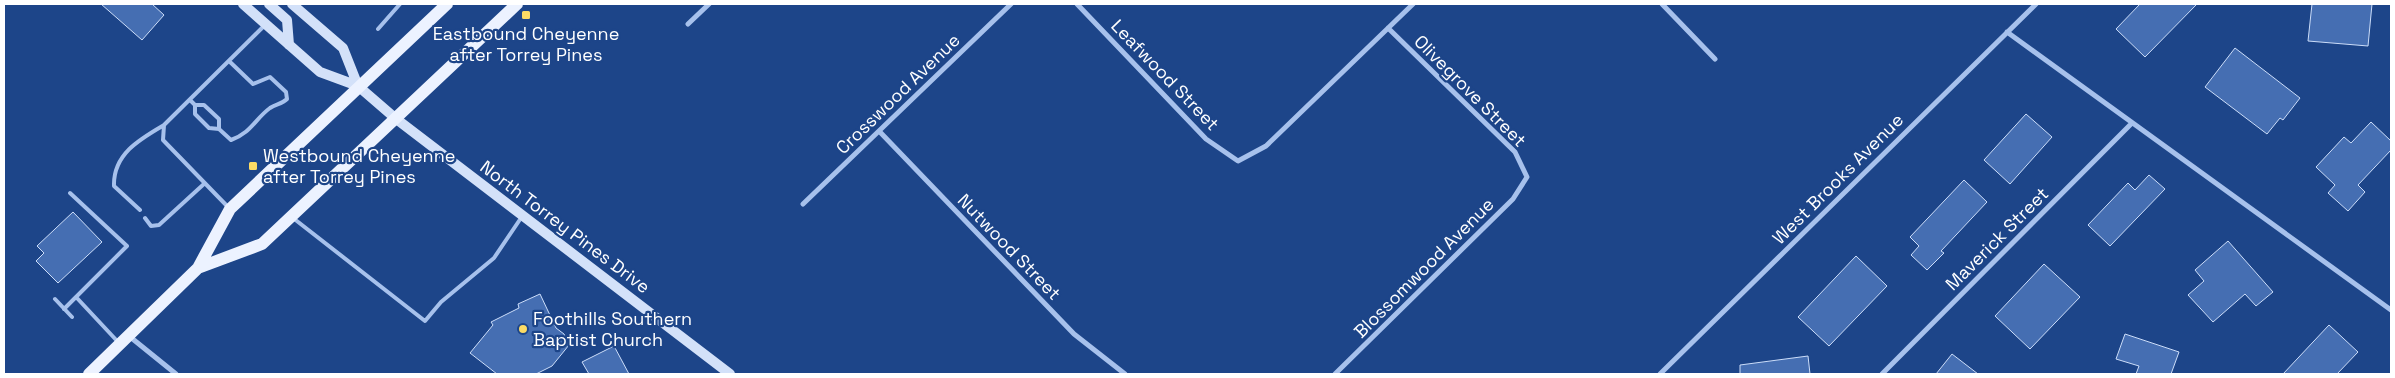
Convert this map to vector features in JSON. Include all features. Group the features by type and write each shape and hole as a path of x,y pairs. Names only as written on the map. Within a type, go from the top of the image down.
{"main road":[{"name":"North Torrey Pines Drive","path":"242,4 320,72 358,86 395,118 730,374"},
{"path":"269,4 287,20 289,45"},
{"name":"North Torrey Pines Drive","path":"292,4 343,48 358,86"},
{"path":"89,374 198,268 230,209 358,86 447,4"},
{"path":"198,268 262,244 517,4"}],"street":[{"path":"688,24 709,4"},
{"name":"Crosswood Avenue","path":"802,204 1012,4"},
{"name":"Leafwood Street","path":"1078,4 1206,139 1238,161 1266,146 1388,28"},
{"path":"1388,28 1413,4"},
{"path":"1662,4 1715,59"},
{"name":"West Brooks Avenue","path":"1660,374 2036,4"},
{"name":"Olivegrove Street","path":"1388,28 1515,152 1527,177"},
{"path":"2007,32 2131,124 2391,310"},
{"name":"Maverick Street","path":"1882,374 2131,124"},
{"name":"Nutwood Street","path":"880,131 1074,334 1125,374"},
{"name":"Blossomwood Avenue","path":"1335,374 1513,199 1527,177"},
{"path":"125,340 176,374"}],"lane":[{"path":"378,29 400,4"},
{"path":"140,210 114,186 114,175 124,155 136,141 164,124 266,24"},
{"path":"196,105 195,114 209,128 219,129 231,140 244,136 271,108 282,104 287,99 286,92 270,78 253,84 229,61"},
{"path":"190,100 196,105 204,105 218,119 219,129"},
{"path":"164,124 163,140 230,209"},
{"path":"145,218 151,226 159,226 205,183"},
{"path":"64,309 127,246 70,193"},
{"path":"292,216 425,321 441,302 494,258 523,215"},
{"path":"76,297 125,340"},
{"path":"55,300 72,317"}],"building":[{"path":"101,4 152,4 164,15 142,40"},
{"path":"2140,4 2197,4 2145,57 2116,29"},
{"path":"2312,4 2372,4 2368,46 2308,41"},
{"path":"2235,48 2300,98 2283,120 2280,118 2267,134 2205,87"},
{"path":"2026,114 2052,137 2010,184 1984,160"},
{"path":"2371,122 2391,141 2391,150 2358,185 2365,192 2348,211 2328,193 2335,185 2316,167 2344,137 2351,143"},
{"path":"2149,175 2165,189 2110,246 2088,225 2128,183 2135,190"},
{"path":"1964,180 1987,202 1941,251 1944,253 1927,270 1911,255 1919,246 1910,237"},
{"path":"73,212 102,242 58,283 36,261 44,253 37,246"},
{"path":"2228,241 2273,292 2256,306 2245,294 2213,322 2188,295 2204,281 2195,270"},
{"path":"1856,256 1887,286 1829,346 1798,317"},
{"path":"2044,264 2080,297 2030,349 1995,316"},
{"path":"540,294 556,328 564,334 569,345 552,366 536,374 497,374 470,353 493,325 491,322 519,308 518,304"},
{"path":"2329,325 2358,352 2337,374 2283,374"},
{"path":"2125,334 2179,352 2171,374 2136,374 2139,366 2116,359"},
{"path":"614,346 629,374 589,374 582,362"},
{"path":"1952,354 1978,374 1936,374"},
{"path":"1808,356 1810,374 1740,374 1740,365"}],"place":[{"name":"Eastbound Cheyenne after Torrey Pines","path":"526,15"},
{"name":"Westbound Cheyenne after Torrey Pines","path":"253,166"},
{"name":"Foothills Southern Baptist Church","path":"523,329"}]}
